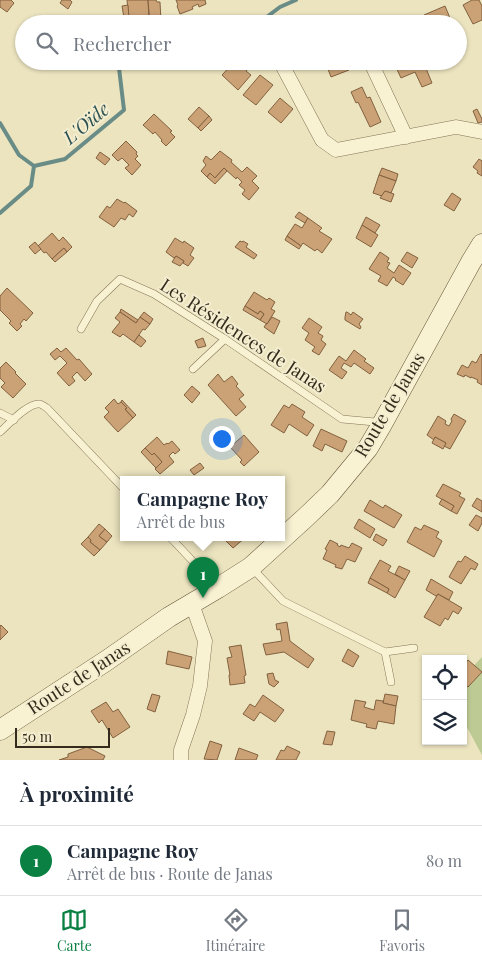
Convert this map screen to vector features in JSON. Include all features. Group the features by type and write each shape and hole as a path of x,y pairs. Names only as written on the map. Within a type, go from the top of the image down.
{"street":[{"path":"285,70 322,140 336,150 456,127 482,132"},
{"path":"374,70 406,136"},
{"name":"Route de Janas","path":"285,536 330,494 368,448 482,244"},
{"name":"Route de Janas","path":"0,730 106,661 169,617 251,567 280,541"},
{"path":"181,760 181,750 193,715 200,686 205,641 192,604"}],"lane":[{"name":"Les Résidences de Janas","path":"81,329 97,301 120,280 154,294 225,338 342,419 375,422 381,426"},
{"path":"193,369 225,338"},
{"path":"0,432 26,408 39,404 47,408 120,485"},
{"path":"0,413 14,420"},
{"path":"174,541 218,588"},
{"path":"251,567 283,601 385,652 414,648"},
{"path":"385,652 392,682"}],"green space":[{"path":"482,657 482,755 467,727 467,673"}],"building":[{"path":"0,0 11,0 14,3 7,12 0,7"},
{"path":"62,0 70,0 72,2 68,9 60,3"},
{"path":"127,0 148,0 149,15 128,15"},
{"path":"148,0 160,2 161,15 149,15"},
{"path":"176,0 205,0 206,4 199,7 198,4 192,7 193,9 180,14"},
{"path":"472,0 479,0 482,6 482,20 473,24 463,5"},
{"path":"128,5 129,15 124,15 122,6"},
{"path":"445,6 449,15 424,15"},
{"path":"227,70 247,70 251,75 238,90 222,75"},
{"path":"328,70 349,70 331,77"},
{"path":"397,70 427,70 432,83 422,87 415,72 401,78"},
{"path":"260,75 273,85 256,105 243,95"},
{"path":"362,87 367,98 370,97 381,122 370,127 351,92"},
{"path":"280,98 293,109 281,123 268,112"},
{"path":"199,107 209,116 198,128 188,119"},
{"path":"477,109 482,119 482,122 478,123 473,111"},
{"path":"154,114 172,131 170,132 175,137 166,146 155,132 153,134 143,125"},
{"path":"209,116 212,120 201,131 198,128"},
{"path":"126,141 137,152 138,156 135,159 141,165 132,175 125,168 129,165 122,158 118,161 112,155"},
{"path":"220,151 232,160 231,162 242,172 247,167 257,176 252,181 259,188 249,200 242,194 245,190 239,185 242,182 224,168 215,178 210,173 207,177 201,171 206,165 203,161 206,156 211,160"},
{"path":"100,152 110,159 105,165 96,158"},
{"path":"479,159 482,161 482,176 473,167"},
{"path":"224,168 227,171 215,184 207,177 210,173 215,178"},
{"path":"382,168 398,174 396,181 379,175"},
{"path":"379,175 396,181 391,193 385,191 382,196 373,193"},
{"path":"385,191 394,194 391,202 380,198"},
{"path":"452,193 461,199 454,211 444,205"},
{"path":"117,199 125,202 137,211 133,217 129,214 125,220 121,218 114,227 99,217 107,206 110,208"},
{"path":"299,212 308,218 305,223 295,217"},
{"path":"366,217 380,225 375,233 362,225"},
{"path":"308,218 322,228 319,231 332,239 322,253 303,243 301,246 287,236 295,224 302,228"},
{"path":"362,225 378,235 371,247 356,238"},
{"path":"52,233 59,241 63,237 72,247 67,252 64,248 52,259 38,246"},
{"path":"287,236 301,246 299,249 285,240"},
{"path":"175,238 183,243 184,241 194,248 190,255 194,258 188,266 183,263 184,261 176,256 174,258 166,252"},
{"path":"240,241 248,244 246,247 257,255 254,259 235,247"},
{"path":"35,242 41,249 35,254 29,247"},
{"path":"64,248 67,252 55,262 52,259"},
{"path":"380,252 389,258 387,262 390,263 387,268 394,273 399,265 411,273 403,285 393,277 387,286 378,281 381,276 369,269"},
{"path":"407,252 418,258 412,268 401,261"},
{"path":"176,256 184,261 180,266 172,262"},
{"path":"7,288 33,313 26,321 24,319 20,324 22,326 17,331 9,323 11,321 0,310 0,296"},
{"path":"254,292 267,300 269,298 275,302 271,309 275,311 267,324 260,320 264,314 260,311 258,314 245,306"},
{"path":"245,306 258,314 260,311 264,314 260,320 243,310"},
{"path":"121,309 138,320 136,323 120,312"},
{"path":"120,312 136,323 140,317 150,324 145,330 143,329 134,342 123,334 120,337 112,332 120,322 115,318"},
{"path":"144,312 153,319 150,324 140,317"},
{"path":"346,312 351,315 353,312 363,319 359,324 360,329 345,320"},
{"path":"272,317 280,321 274,334 264,327"},
{"path":"309,318 322,327 318,333 323,336 321,340 326,344 319,355 312,351 315,347 305,340 309,333 302,328"},
{"path":"139,335 146,341 141,347 134,342"},
{"path":"203,338 206,346 198,348 195,341"},
{"path":"57,348 61,352 66,348 92,374 85,381 77,372 72,377 75,381 69,386 57,373 67,363 60,356 55,360 50,354"},
{"path":"354,350 374,368 370,374 354,363 351,367 344,363 341,368 347,372 342,379 329,370 339,356 346,361"},
{"path":"481,354 482,385 477,382 478,380 457,374 462,365 468,368 472,361 476,363"},
{"path":"6,362 26,384 13,398 1,387 5,383 0,378 0,368"},
{"path":"218,374 224,382 232,376 238,384 236,386 244,395 239,399 246,407 236,416 208,385"},
{"path":"192,386 200,393 192,403 184,395"},
{"path":"114,399 118,404 121,402 127,408 125,409 133,418 118,432 104,417 109,412 105,408"},
{"path":"122,400 136,415 133,418 125,409 127,408 121,402"},
{"path":"292,404 305,412 302,417 314,425 307,436 289,424 284,433 271,425 284,405 289,408"},
{"path":"454,414 466,421 450,449 444,446 446,443 435,437 434,440 427,435 438,416 446,421 445,424 449,426"},
{"path":"321,429 347,441 342,452 325,444 322,451 313,446"},
{"path":"244,435 259,452 244,466 240,462 242,460 230,447"},
{"path":"157,437 164,445 172,441 180,450 175,454 173,452 169,456 174,462 160,474 155,469 162,462 154,453 152,455 145,448"},
{"path":"435,437 446,443 443,449 432,443"},
{"path":"145,448 152,455 154,453 162,462 156,468 141,452"},
{"path":"200,463 204,468 194,475 190,470"},
{"path":"443,484 461,493 459,496 465,499 457,514 451,511 454,506 436,496"},
{"path":"477,498 482,501 482,512 472,506"},
{"path":"442,499 454,506 451,511 439,504"},
{"path":"370,500 383,508 385,505 402,515 394,528 364,511"},
{"path":"476,515 482,518 478,531 469,525"},
{"path":"359,519 375,529 370,538 354,528"},
{"path":"99,524 105,529 99,536 107,542 100,550 90,542 91,540 88,537"},
{"path":"424,525 439,532 436,537 442,541 434,557 407,542 415,527 421,530"},
{"path":"105,529 112,536 107,542 99,536"},
{"path":"376,534 387,540 383,546 373,540"},
{"path":"88,537 91,540 90,542 100,550 94,556 81,544"},
{"path":"330,540 340,547 341,545 349,548 352,543 362,548 355,562 347,559 342,569 323,559 327,550 325,549"},
{"path":"226,541 241,541 233,548"},
{"path":"465,556 478,564 475,570 471,568 461,584 449,577 458,561 461,562"},
{"path":"380,560 391,566 388,571 405,580 395,598 387,593 389,589 370,578"},
{"path":"399,566 410,571 405,580 395,574"},
{"path":"370,578 389,589 387,593 368,583"},
{"path":"431,579 453,592 449,600 438,594 436,596 426,590"},
{"path":"438,594 462,608 458,614 453,611 448,620 445,618 440,626 424,617"},
{"path":"287,622 290,641 314,659 308,668 284,652 266,655 263,644 282,641 280,629 277,630 276,624"},
{"path":"0,626 8,632 0,640"},
{"path":"241,645 246,675 244,676 245,683 230,685 227,658 232,657 229,647"},
{"path":"348,649 359,656 353,667 342,661"},
{"path":"168,651 192,657 189,669 166,664"},
{"path":"468,660 482,672 468,687 467,686"},
{"path":"273,673 275,680 279,682 274,687 269,684 267,674"},
{"path":"152,694 160,696 155,712 147,709"},
{"path":"385,694 398,696 396,706 383,703"},
{"path":"263,695 284,710 275,722 260,712 254,721 243,714 250,704 255,707"},
{"path":"355,700 366,702 364,707 374,710 376,700 396,706 394,724 378,721 376,729 366,727 367,724 351,720"},
{"path":"106,702 113,712 118,709 130,727 113,738 102,720 99,723 91,711"},
{"path":"327,731 335,732 332,745 323,744"},
{"path":"210,741 222,745 217,760 204,759"},
{"path":"287,746 300,752 296,760 276,760 281,750 284,751"},
{"path":"87,747 105,756 103,760 59,760 68,757 68,754"},
{"path":"239,748 258,755 256,760 235,760"}],"waterway":[{"name":"L'Oïde","path":"269,15 280,7 296,0"},
{"name":"L'Oïde","path":"0,213 31,186 34,166 65,159 124,110 119,70"},
{"name":"L'Oïde","path":"0,123 19,155 34,166"}],"place":[{"name":"Campagne Roy","path":"203,598"}]}
